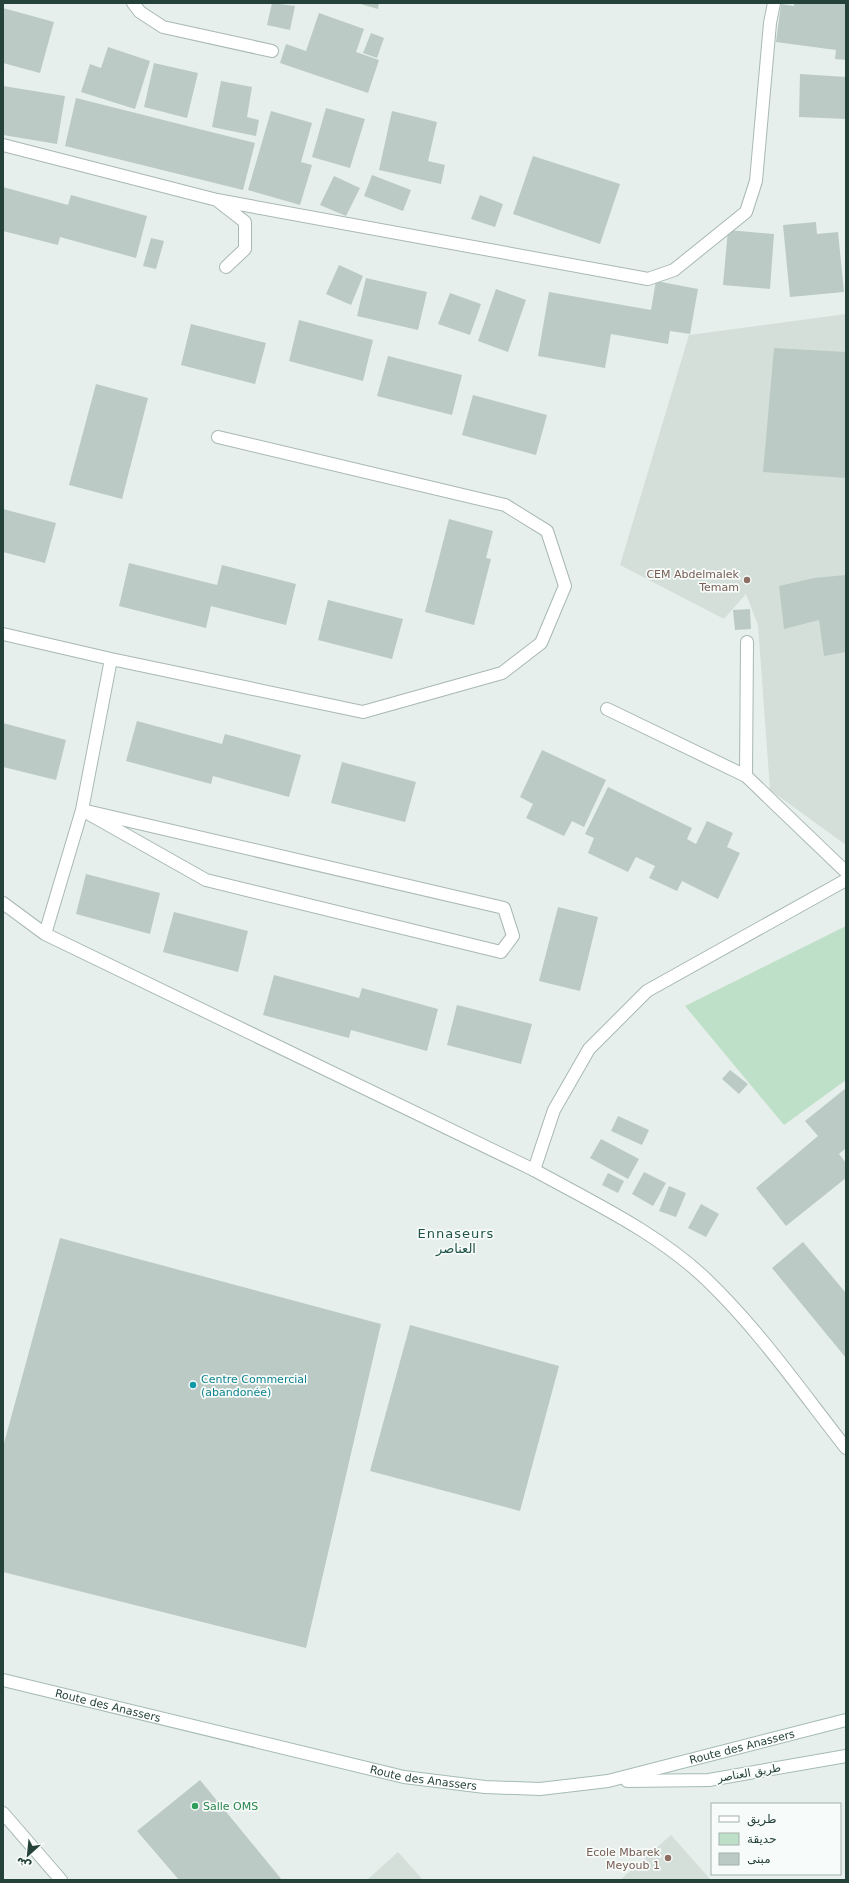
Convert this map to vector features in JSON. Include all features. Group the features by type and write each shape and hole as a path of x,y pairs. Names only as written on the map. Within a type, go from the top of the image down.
{"street":[{"path":"133,3 140,12 164,27 272,51"},
{"path":"3,145 216,200 648,280 674,270 746,212 756,181 770,23 774,3"},
{"path":"216,200 245,222 245,249 226,267"},
{"path":"3,634 111,659 363,712 502,673 541,643 565,586 547,531 505,505 218,437"},
{"path":"746,776 748,642"},
{"path":"45,934 82,810 111,659"},
{"path":"607,709 746,776 846,872"},
{"path":"82,810 504,908 514,936 501,952 206,880 82,810"},
{"path":"534,1170 554,1110 589,1050 647,991 846,880"},
{"path":"3,903 45,934 534,1170 633,1224 671,1250 707,1280 754,1331 846,1448"},
{"name":"Route des Anassers","path":"3,1680 404,1777 485,1787 540,1789 608,1781 846,1720"},
{"name":"طريق العناصر","path":"608,1781 709,1780 846,1756"},
{"path":"3,1813 61,1880"}],"shaded area":[{"name":"CEM Abdelmalek Temam","path":"846,314 846,845 770,790 758,625 746,594 724,619 620,565 689,335"},
{"name":"Ecole Mbarek Meyoub 1","path":"671,1835 711,1880 620,1880"},
{"path":"398,1852 423,1880 367,1880"}],"green space":[{"path":"846,926 846,1080 784,1125 685,1006"}],"building":[{"path":"272,3 295,6 290,30 267,25"},
{"path":"357,3 379,3 378,9"},
{"path":"794,3 846,3 846,60 835,59 836,50 776,42 781,4 794,6"},
{"path":"3,8 54,22 40,73 3,63"},
{"path":"319,13 364,29 356,52 379,60 368,93 280,63 286,44 306,51"},
{"path":"371,33 384,38 377,58 363,53"},
{"path":"108,47 150,61 135,109 81,92 90,64 101,68"},
{"path":"154,63 198,73 187,118 144,107"},
{"path":"800,74 846,77 846,119 799,117"},
{"path":"221,81 252,87 247,117 259,120 256,136 212,127"},
{"path":"3,86 65,96 57,144 3,135"},
{"path":"76,98 255,143 243,190 65,146"},
{"path":"326,108 365,119 350,168 312,157"},
{"path":"271,111 312,123 301,162 312,165 300,205 248,190"},
{"path":"392,111 437,122 428,161 445,165 441,184 379,170"},
{"path":"533,156 620,184 600,244 513,214"},
{"path":"372,175 411,190 403,211 364,196"},
{"path":"334,176 360,188 346,216 320,205"},
{"path":"3,187 68,205 71,195 147,216 136,258 60,237 58,245 3,231"},
{"path":"480,195 503,204 495,227 471,219"},
{"path":"816,222 817,234 838,232 844,292 790,297 783,225"},
{"path":"728,230 774,234 770,289 723,285"},
{"path":"151,238 164,241 156,269 143,266"},
{"path":"339,265 363,276 351,305 326,294"},
{"path":"366,278 427,292 418,330 357,316"},
{"path":"656,281 698,289 690,334 670,331 668,344 611,334 605,368 538,356 549,292 651,310"},
{"path":"496,289 526,300 508,352 478,341"},
{"path":"450,293 481,304 470,335 438,324"},
{"path":"299,320 373,340 363,381 289,361"},
{"path":"191,324 266,343 255,384 181,365"},
{"path":"774,348 846,352 846,478 763,472"},
{"path":"388,356 462,375 452,415 377,396"},
{"path":"96,384 148,398 122,499 69,485"},
{"path":"473,395 547,415 536,455 462,435"},
{"path":"3,509 56,523 45,563 3,552"},
{"path":"449,519 493,531 486,558 491,559 474,625 425,612"},
{"path":"129,563 217,585 222,565 296,584 286,625 211,606 206,628 119,606"},
{"path":"846,575 846,652 824,656 819,620 784,629 779,586 814,578"},
{"path":"328,600 403,619 392,659 318,640"},
{"path":"750,609 751,629 735,630 733,610"},
{"path":"137,721 222,744 225,734 301,755 289,797 213,776 211,784 126,761"},
{"path":"3,723 66,740 56,780 3,767"},
{"path":"542,750 606,780 584,827 572,821 564,836 526,818 533,804 520,797"},
{"path":"342,762 416,782 405,822 331,803"},
{"path":"608,787 692,828 687,839 696,844 707,821 733,833 727,847 740,853 718,899 682,881 677,891 649,878 655,866 636,857 628,872 588,853 594,838 585,834"},
{"path":"86,874 160,893 150,934 76,914"},
{"path":"558,907 598,917 580,991 539,981"},
{"path":"174,912 248,931 238,972 163,952"},
{"path":"274,975 359,998 362,988 438,1009 427,1051 351,1030 349,1038 263,1015"},
{"path":"457,1005 532,1024 521,1064 447,1045"},
{"path":"730,1070 748,1084 739,1094 722,1079"},
{"path":"846,1088 846,1148 839,1154 846,1163 846,1178 786,1226 756,1188 818,1136 805,1121"},
{"path":"618,1116 649,1130 642,1145 611,1131"},
{"path":"601,1139 639,1159 628,1179 590,1158"},
{"path":"644,1172 666,1183 653,1206 632,1194"},
{"path":"608,1173 624,1181 618,1193 602,1185"},
{"path":"669,1186 686,1193 676,1217 659,1211"},
{"path":"701,1204 719,1214 706,1237 688,1228"},
{"name":"Centre Commercial (abandonée)","path":"60,1238 381,1324 306,1648 3,1572 3,1447"},
{"path":"803,1242 846,1293 846,1358 772,1268"},
{"path":"410,1325 559,1366 520,1511 370,1471"},
{"name":"Salle OMS","path":"200,1780 282,1880 179,1880 137,1831"}],"place":[{"name":"CEM Abdelmalek Temam","path":"747,580"},
{"name":"Centre Commercial (abandonée)","path":"193,1385"},
{"name":"Salle OMS","path":"195,1806"},
{"name":"Ecole Mbarek Meyoub 1","path":"668,1858"}],"district":[{"name":"Ennaseurs العناصر","path":"456,1240"}]}
